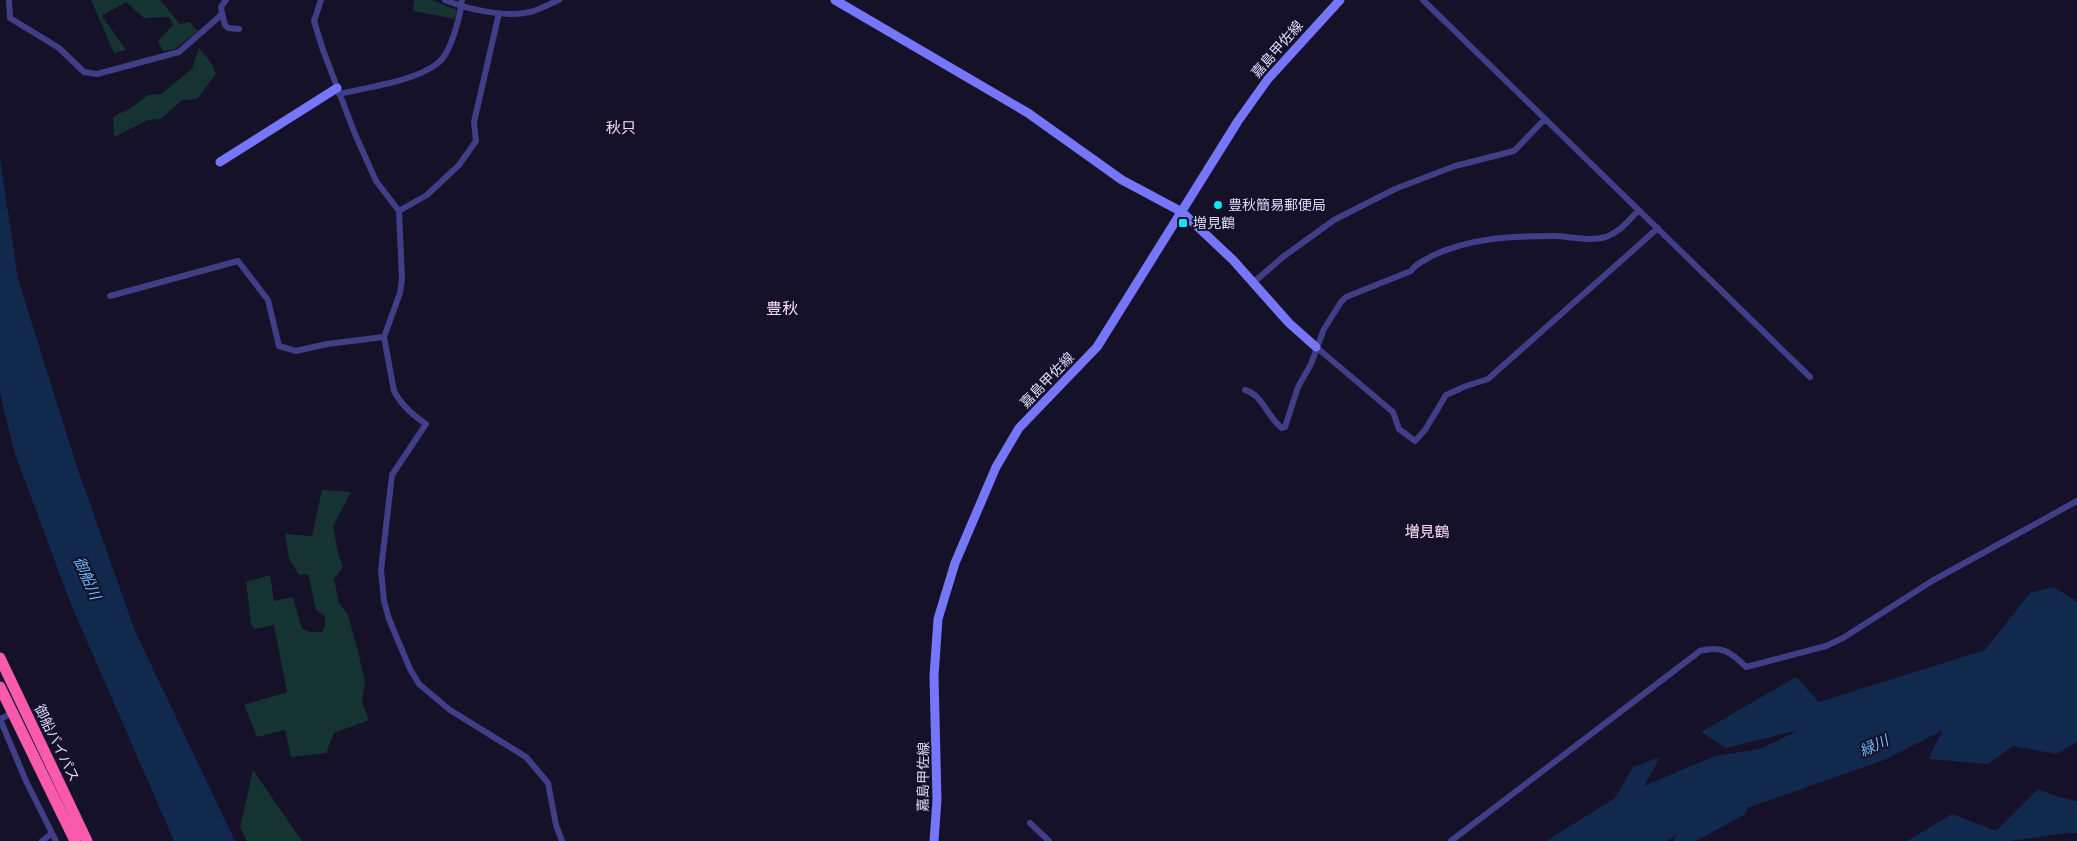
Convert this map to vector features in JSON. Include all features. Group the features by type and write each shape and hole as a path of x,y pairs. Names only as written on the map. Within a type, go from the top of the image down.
{"highway":[{"name":"御船バイパス","path":"0,658 87,841"},
{"name":"御船バイパス","path":"0,687 75,841"}],"main road":[{"path":"835,0 1028,113 1122,180 1182,212 1233,260 1289,322 1316,347"},
{"name":"嘉島甲佐線","path":"934,841 937,800 934,676 938,619 959,554 996,467 1020,428 1097,347 1232,130 1268,79 1340,0"},
{"path":"220,162 338,91"}],"street":[{"path":"9,0 10,18 59,48 84,72 97,74 179,52 222,13"},
{"path":"226,0 221,7 225,25 239,29"},
{"path":"321,0 314,21 338,91 376,181 399,211 402,279 400,293 384,337 394,392 411,413 426,424 392,475 382,570 384,601 389,619 410,669 419,684 450,710 526,757 548,783 556,825 562,841"},
{"path":"445,0 499,13 529,12 559,0"},
{"path":"1423,0 1810,377"},
{"path":"338,91 404,79 438,63 448,51 461,3"},
{"path":"399,211 428,195 459,165 476,141 474,122 499,13"},
{"path":"1254,282 1283,257 1334,220 1394,190 1455,166 1514,151 1545,119"},
{"path":"1245,390 1252,392 1257,397 1282,428 1285,426 1298,387 1311,364 1316,347 1332,315 1346,297 1411,272 1415,265 1452,247 1493,239 1554,236 1592,239 1604,237 1619,231 1638,211"},
{"path":"1316,347 1393,412 1399,429 1414,441 1425,430 1446,395 1466,386 1488,380 1658,228"},
{"path":"110,296 238,260 268,300 279,346 296,351 327,344 384,337"},
{"path":"1451,841 1700,651 1714,647 1735,656 1746,667 1826,646 1843,638 1932,581 2077,501"},
{"path":"23,708 0,719 26,781 56,841"},
{"path":"1030,823 1049,841"},
{"path":"42,841 52,833"}],"green space":[{"path":"91,0 160,0 180,24 189,22 198,31 175,49 163,51 158,41 173,25 169,17 144,18 126,2 102,16 126,50 114,53"},
{"path":"414,0 432,0 457,10 455,19 413,11"},
{"path":"199,48 212,64 216,74 197,99 182,100 161,119 148,120 114,137 113,117 131,108 148,95 161,94 192,69"},
{"path":"322,490 351,492 333,526 338,553 343,567 334,579 339,603 348,615 358,651 365,682 362,701 369,720 334,733 326,753 291,757 285,730 257,737 244,705 287,692 274,625 255,629 251,624 246,582 270,575 274,601 293,597 302,629 311,632 322,632 325,626 325,616 316,610 308,574 299,575 289,558 285,534 312,536"},
{"path":"253,770 302,841 247,841 240,827"}],"water":[{"name":"御船川","path":"0,159 18,279 77,467 135,631 235,841 174,841 70,602 14,451 0,393"},
{"path":"2054,587 2077,602 2077,742 2056,754 2013,746 1988,764 1928,759 1943,730 1884,760 1688,829 1666,841 1546,841 1615,798 1633,767 1660,757 1644,786 1715,756 1760,749 1799,730 1726,748 1701,732 1796,677 1819,702 1985,650 2030,593"},
{"path":"2038,789 2077,801 2077,833 2010,841 1907,841 1952,814 1996,831"}],"waterway":[{"name":"緑川","path":"1681,841 1740,809"}],"place":[{"name":"豊秋簡易郵便局","path":"1218,205"},
{"name":"増見鶴","path":"1183,223"}],"district":[{"name":"秋只","path":"621,128"},
{"name":"豊秋","path":"782,308"},
{"name":"増見鶴","path":"1427,532"}]}
